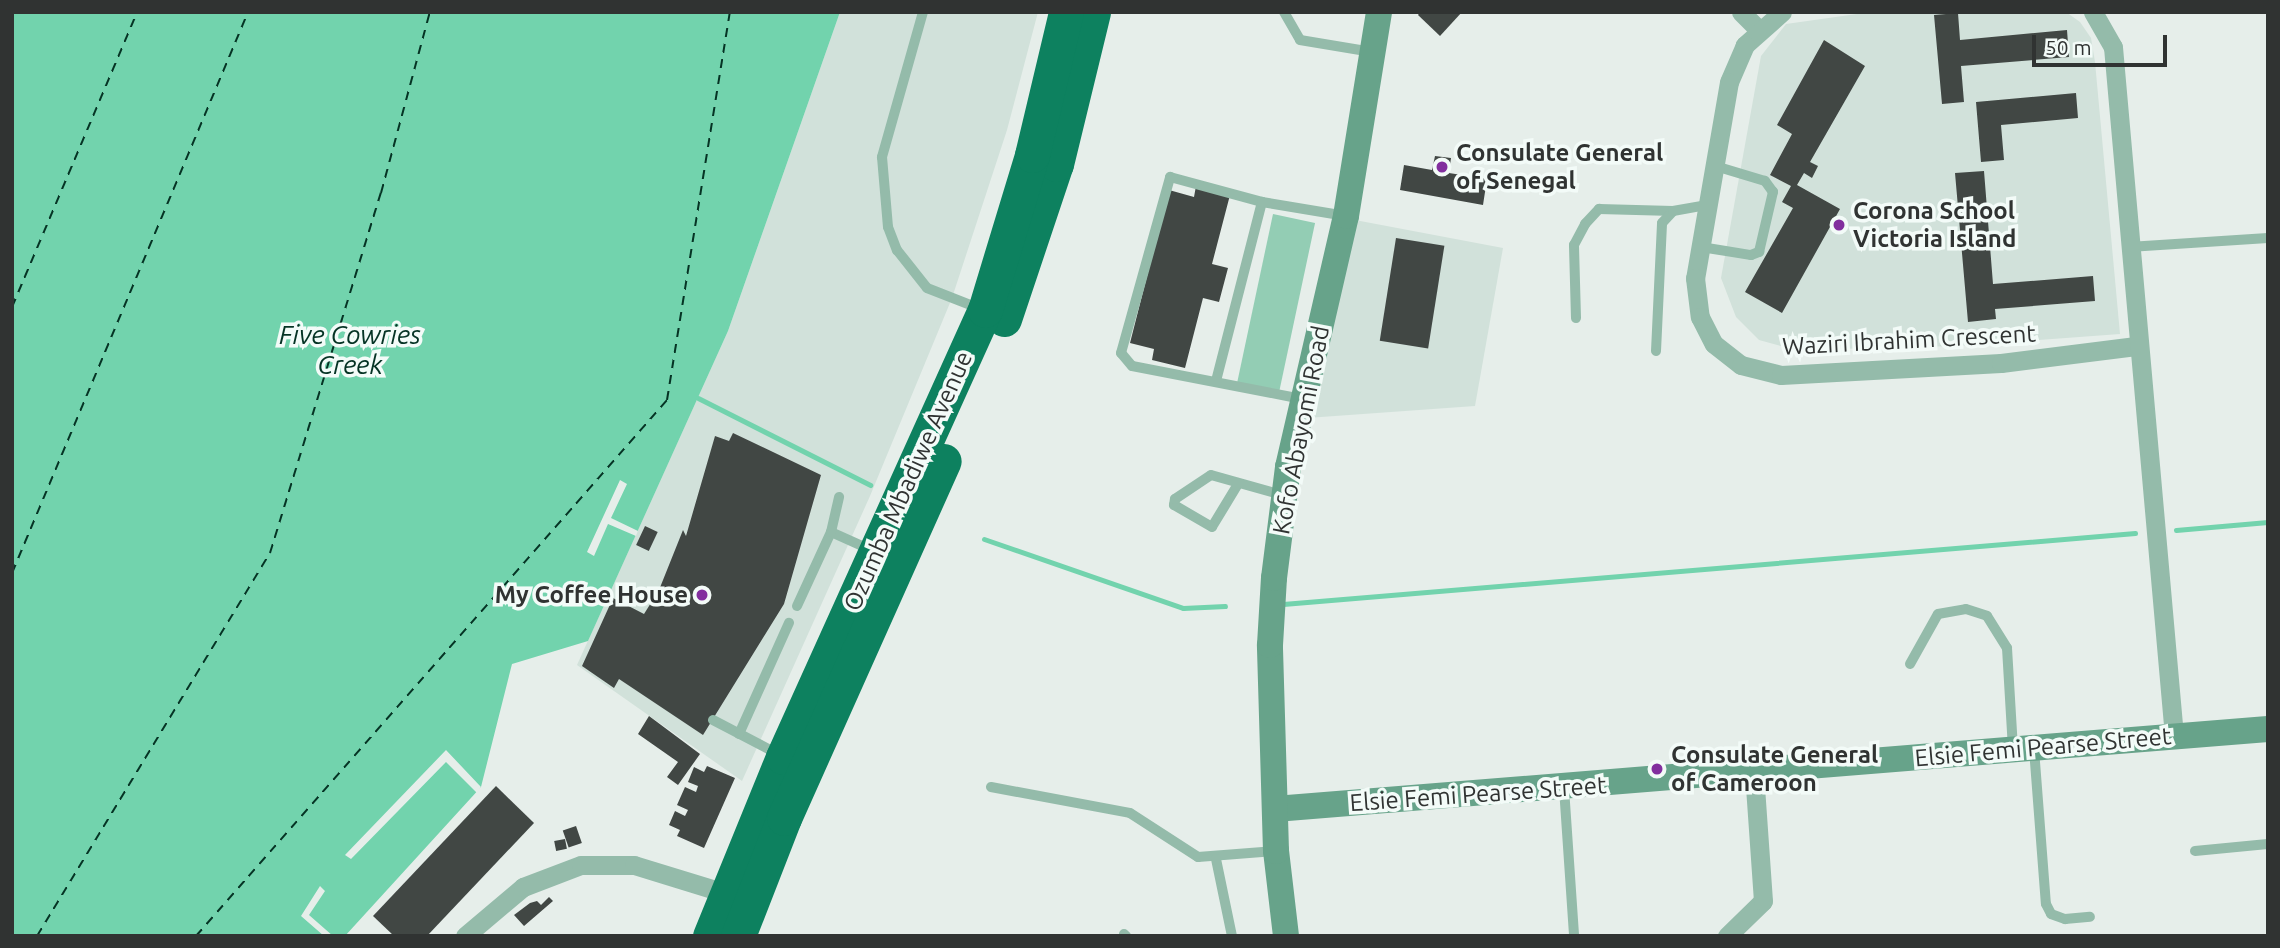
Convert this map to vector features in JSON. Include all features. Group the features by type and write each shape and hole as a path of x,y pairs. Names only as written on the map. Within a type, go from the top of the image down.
{"highway":[{"name":"Ozumba Mbadiwe Avenue","path":"738,936 737,897 783,757 985,310 1036,142 1066,12"},
{"name":"Ozumba Mbadiwe Avenue","path":"710,936 737,897 909,542 1021,275 1056,164 1093,12"}],"street":[{"name":"Kofo Abayomi Road","path":"1286,936 1276,851 1270,645 1284,495 1302,399 1346,216 1379,12"},
{"path":"1741,12 1758,29"},
{"name":"Waziri Ibrahim Crescent","path":"1782,12 1758,29 1745,45 1729,82 1695,278 1700,317 1714,344 1741,365 1781,374 2001,363 2136,346"},
{"path":"2092,12 2113,47 2136,346 2174,736"},
{"name":"Elsie Femi Pearse Street","path":"1275,809 1564,789 2268,729"},
{"path":"1727,936 1763,901 1754,772"},
{"path":"465,936 523,887 581,865 634,864 737,897"}],"lane":[{"path":"923,12 882,157 888,227 897,250 927,288 985,310"},
{"path":"1284,12 1300,40 1373,52"},
{"path":"1700,247 1751,255 1759,252 1773,192 1765,181 1715,166"},
{"path":"1302,399 1132,366 1121,353 1170,177 1262,201 1346,216"},
{"path":"1216,381 1262,201"},
{"path":"1576,318 1574,245 1585,224 1599,209 1673,211 1708,204"},
{"path":"1656,351 1662,223 1673,211"},
{"path":"2128,247 2268,238"},
{"path":"1238,484 1212,527 1174,505 1175,499 1211,475 1284,495"},
{"path":"797,606 831,532 839,496"},
{"path":"831,532 877,552"},
{"path":"1910,664 1938,614 1966,609 1987,616 2007,648 2046,904 2051,914 2066,919 2090,917"},
{"path":"739,734 789,623"},
{"path":"713,720 783,757"},
{"path":"990,787 1130,813 1181,850 1216,859 1276,851"},
{"path":"1564,789 1574,936"},
{"path":"2195,851 2268,844"},
{"path":"1216,859 1232,936"}],"shaded area":[{"path":"840,12 1038,12 1007,130 952,298 870,496 742,781 577,665 728,331"},
{"path":"1871,12 2066,12 2080,22 2091,38 2095,62 2120,334 1958,346 1795,350 1759,340 1736,317 1721,278 1761,56 1786,24"},
{"path":"1273,214 1315,223 1279,391 1237,382"},
{"path":"1355,220 1503,248 1475,406 1307,418"}],"water":[{"name":"Five Cowries Creek","path":"12,12 840,12 728,331 588,641 512,664 481,787 345,936 12,936"}],"pier":[{"path":"620,480 627,484 611,518 638,531 636,536 608,524 594,556 587,552"},
{"path":"446,750 481,787 477,793 446,762 351,859 345,855"},
{"path":"320,886 325,891 309,915 333,936 324,936 301,916"}],"building":[{"path":"1420,12 1462,12 1440,36 1418,15"},
{"path":"1958,13 1960,40 2067,30 2069,57 1961,66 1964,102 1942,104 1934,15"},
{"path":"1824,40 1865,66 1810,162 1818,166 1812,178 1804,173 1797,185 1840,209 1782,313 1745,292 1793,208 1782,202 1791,186 1770,175 1792,134 1777,125"},
{"path":"2076,93 2078,118 2001,125 2004,160 1981,162 1976,102"},
{"path":"1435,156 1451,158 1449,173 1487,179 1483,205 1400,190 1404,165 1432,170"},
{"path":"1984,171 1993,284 2093,276 2095,301 1995,309 1996,319 1968,322 1955,173"},
{"path":"1196,186 1230,195 1212,264 1228,268 1219,302 1203,298 1185,368 1152,360 1154,349 1130,343 1169,190 1194,197"},
{"path":"1396,238 1444,246 1428,348 1380,341"},
{"path":"733,433 821,475 784,604 703,735 619,679 614,688 582,666 613,598 644,614 659,590 683,530 686,536 715,436 729,441"},
{"path":"645,526 658,532 649,551 636,545"},
{"path":"649,716 700,754 678,785 667,777 678,762 638,734"},
{"path":"707,766 735,778 704,848 677,836 680,830 669,825 675,811 685,816 688,810 677,805 685,787 696,792 698,786 688,782 694,767 704,772"},
{"path":"496,786 534,823 427,936 394,936 373,916"},
{"path":"576,826 582,843 569,848 563,831"},
{"path":"565,839 567,849 556,851 554,841"},
{"path":"549,897 553,901 524,926 514,915 530,903 537,901 541,905"}],"waterway":[{"path":"698,398 870,485"},
{"path":"2176,530 2268,522"},
{"path":"1283,604 2135,533"},
{"path":"984,539 1183,608 1225,606"}],"ferry route":[{"path":"12,307 137,12"},
{"path":"12,573 248,12"},
{"path":"37,936 270,553 381,193 430,12"},
{"path":"196,936 667,400 730,12"}],"place":[{"name":"Consulate General of Senegal","path":"1442,167"},
{"name":"Corona School Victoria Island","path":"1839,225"},
{"name":"My Coffee House","path":"702,595"},
{"name":"Consulate General of Cameroon","path":"1657,769"}]}
